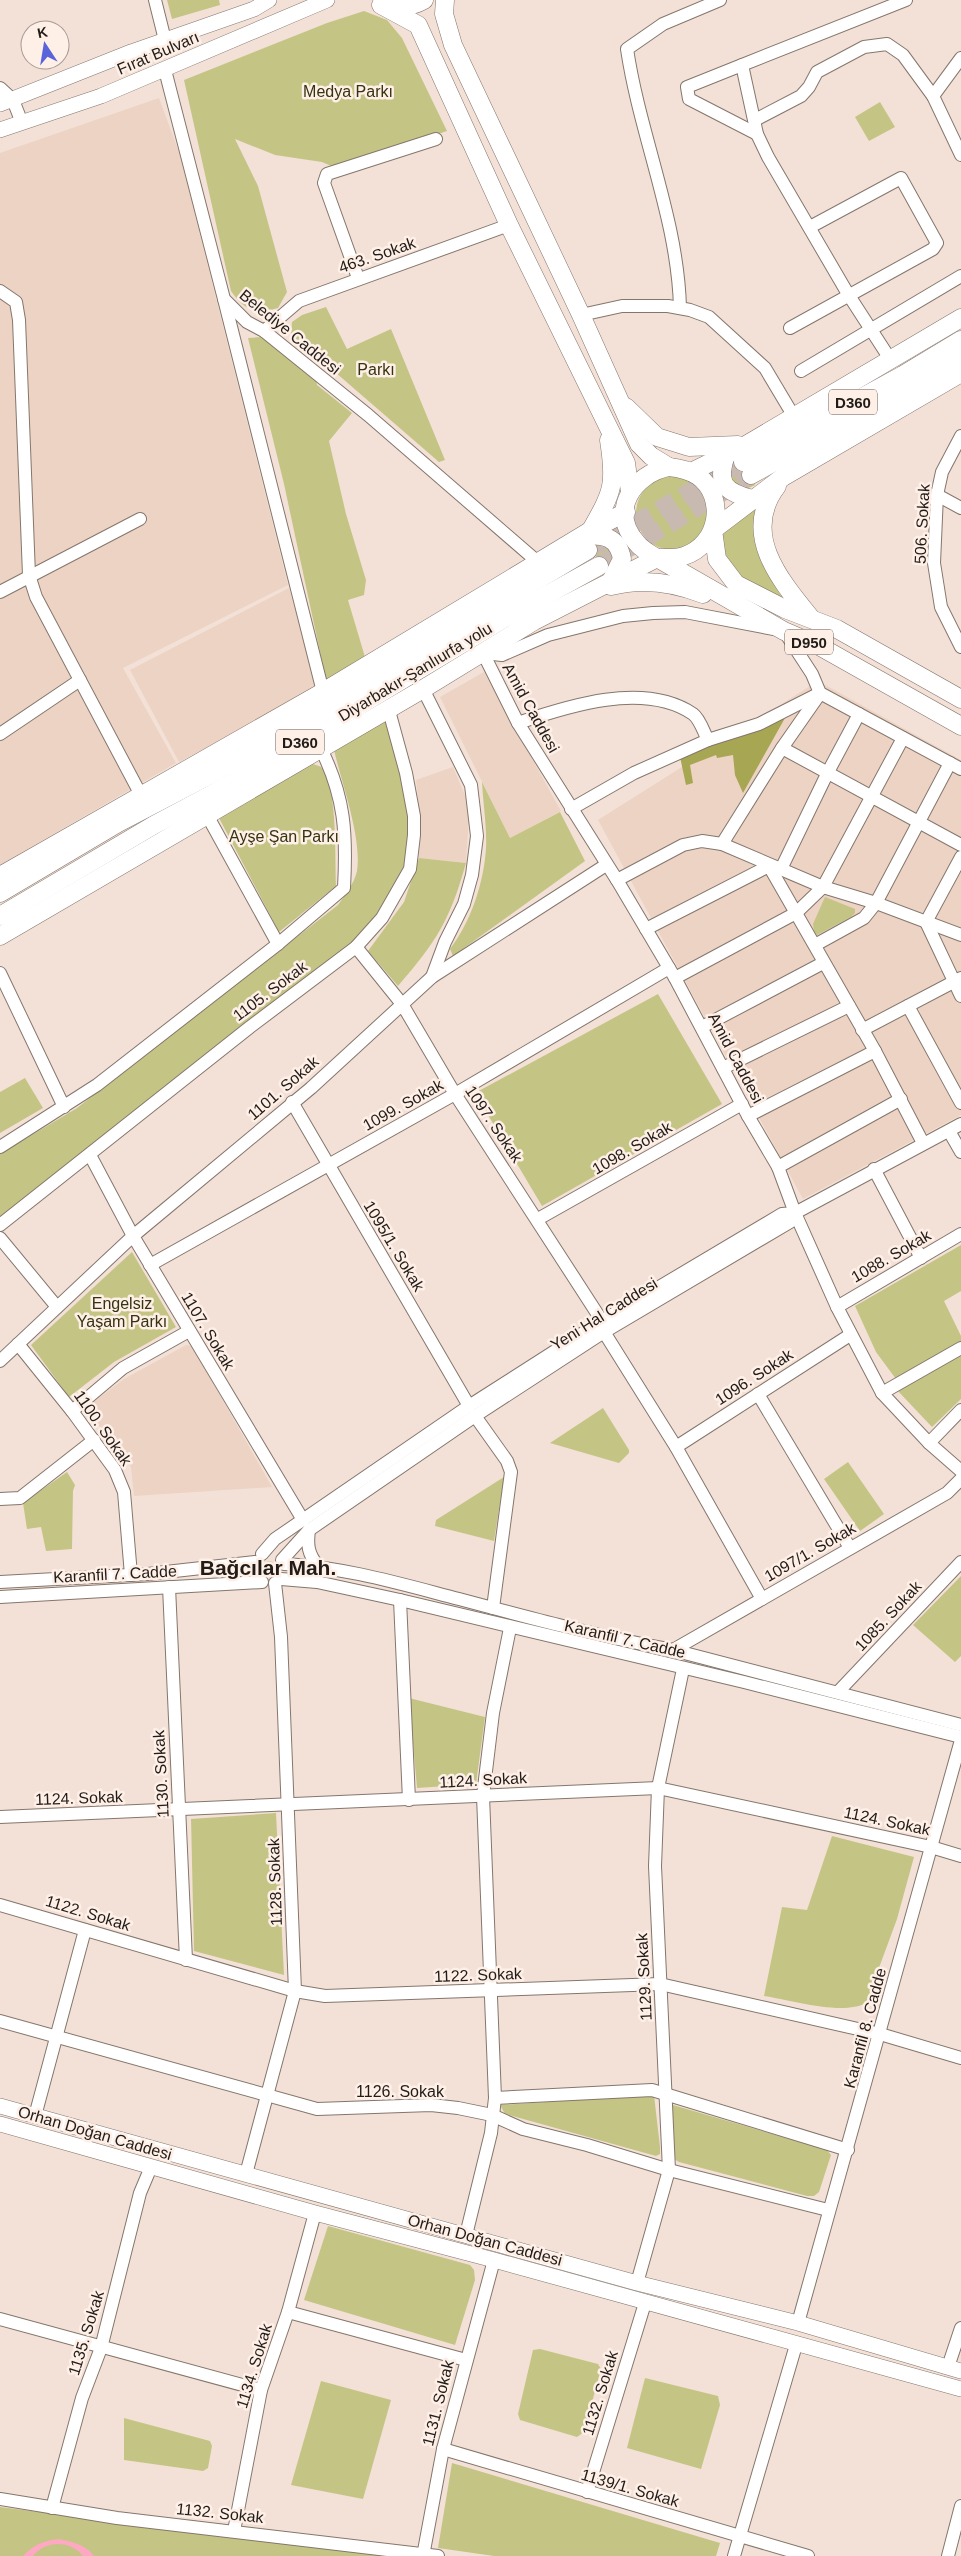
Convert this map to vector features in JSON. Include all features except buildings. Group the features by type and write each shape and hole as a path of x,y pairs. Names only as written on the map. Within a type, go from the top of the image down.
{"highway":[{"path":"377,2 398,8 415,5 424,0"},
{"path":"0,936 388,707 423,689 534,621 657,558 684,556 696,551 706,542 713,530 716,516 715,500 708,487 691,472 668,467 650,456 639,444 617,399 581,315 452,45 444,14 446,0"},
{"path":"377,2 418,25 509,225 626,463 630,492 626,512 629,531 636,542 657,558"},
{"path":"747,461 793,415 961,318"},
{"name":"D360","path":"747,461 961,340"},
{"name":"D360","path":"747,461 961,357"},
{"path":"713,530 783,477 961,373"},
{"path":"617,399 657,437 747,461"},
{"path":"587,539 610,496 613,485 614,470 602,412"},
{"path":"691,472 726,455 747,461"},
{"path":"726,455 722,467 724,485 731,492 752,499"},
{"path":"630,492 646,475 668,467"},
{"path":"783,477 766,500 763,524 765,548 779,578 810,618"},
{"path":"0,876 142,797 323,692 539,562 587,539 626,512"},
{"name":"D950","path":"713,530 717,559 736,584 785,609 836,629 961,699"},
{"path":"587,539 605,535 616,542 622,559 611,581"},
{"name":"Diyarbakır-Şanlıurfa yolu","path":"0,893 118,823 210,775 587,539"},
{"name":"D950","path":"657,558 784,630 819,646 961,726"},
{"name":"Diyarbakır-Şanlıurfa yolu","path":"0,916 276,756 505,618 599,566"},
{"path":"587,593 616,585 645,582 683,586 742,606"},
{"path":"210,775 221,751"},
{"path":"242,794 276,756"}],"main road":[{"name":"Fırat Bulvarı","path":"6,102 165,40 254,8 269,0"},
{"name":"Fırat Bulvarı","path":"0,130 101,96 327,0"},
{"path":"0,2106 637,2283 798,2323 955,2369"},
{"name":"Orhan Doğan Caddesi","path":"0,2124 315,2213 494,2260 961,2390"}],"street":[{"path":"155,0 165,40"},
{"path":"680,308 679,280 668,225 627,49 663,24 720,0"},
{"path":"757,134 688,99 687,87 906,0"},
{"path":"755,120 802,96 809,88 817,72 864,48 887,44 903,55 933,96 961,154"},
{"path":"933,96 961,58"},
{"path":"742,65 757,134 848,294 890,359"},
{"name":"Belediye Caddesi","path":"165,70 224,299 247,322 264,331 368,415 539,562"},
{"path":"0,88 6,102 22,122"},
{"path":"358,278 324,184 327,174 436,139"},
{"path":"790,328 848,294 933,249 937,243 901,178 810,227"},
{"name":"463. Sokak","path":"264,331 299,301 358,278 509,225"},
{"path":"801,371 961,276"},
{"path":"0,291 16,302 19,320 30,575 36,597 142,797"},
{"path":"224,299 323,692"},
{"path":"581,315 622,306 680,308 709,317 765,368 793,415"},
{"name":"506. Sokak","path":"961,436 942,472 937,495 934,563 941,607 961,647"},
{"path":"937,495 961,508"},
{"path":"0,592 140,519"},
{"path":"483,653 502,655 548,635 623,616 653,613 685,612 784,630 812,674 820,693 955,766 918,821 876,903 864,918 815,945"},
{"name":"Amid Caddesi","path":"483,653 518,723 617,880 672,973 748,1116 778,1167 792,1218 882,1393 929,1443 961,1471"},
{"path":"0,734 80,680"},
{"path":"423,689 471,785 477,836 472,875 464,904 445,942 432,977"},
{"path":"571,809 634,774 708,740 759,724 820,693"},
{"path":"722,844 782,748 820,693"},
{"path":"518,723 560,709 621,698 659,702 694,715 708,740"},
{"name":"1105. Sokak","path":"0,1225 250,1026 356,947 382,918 410,869 414,816 406,773 388,707"},
{"path":"646,929 775,867 859,714"},
{"name":"1099. Sokak","path":"150,1265 672,973 796,913 823,887 903,738"},
{"path":"0,1147 97,1085 278,944 344,888 346,846 339,792 320,747"},
{"path":"782,748 961,845"},
{"path":"207,815 278,944"},
{"path":"617,880 683,845 702,840 722,844 823,887 876,903 961,935"},
{"path":"926,922 961,857"},
{"name":"1101. Sokak","path":"0,1361 133,1236 310,1088 432,977 606,865"},
{"path":"775,867 796,913 875,1051 924,1143"},
{"path":"926,922 957,980 961,996"},
{"name":"1097. Sokak","path":"356,947 402,1004 455,1094 538,1220 676,1446 762,1599"},
{"path":"702,1027 823,963"},
{"path":"0,973 64,1107"},
{"path":"862,1030 957,980"},
{"path":"723,1068 849,1006"},
{"path":"908,1006 961,1103"},
{"path":"748,1116 875,1051"},
{"path":"778,1167 900,1099"},
{"name":"1095/1. Sokak","path":"292,1102 472,1411 507,1461 511,1472 493,1608"},
{"name":"1098. Sokak","path":"538,1220 742,1104"},
{"path":"792,1218 874,1169 961,1124"},
{"path":"949,1130 961,1152"},
{"name":"1107. Sokak","path":"90,1155 133,1236 306,1525"},
{"path":"874,1169 921,1258"},
{"name":"Yeni Hal Caddesi","path":"283,1562 306,1525 472,1411 782,1214 792,1218"},
{"name":"1088. Sokak","path":"837,1307 961,1234"},
{"path":"0,1238 57,1307"},
{"path":"72,1411 123,1368 190,1331"},
{"name":"1096. Sokak","path":"676,1446 850,1334"},
{"name":"1100. Sokak","path":"18,1344 72,1411 115,1470 124,1492 131,1575"},
{"path":"882,1393 961,1348"},
{"path":"758,1394 850,1548"},
{"path":"929,1443 961,1410"},
{"path":"0,1499 20,1498 94,1440"},
{"name":"1097/1. Sokak","path":"673,1650 947,1493 961,1479"},
{"path":"258,1558 272,1553 283,1562 285,1572 273,1581 254,1572 258,1558 275,1539 306,1525 307,1547 318,1566"},
{"name":"Karanfil 7. Cadde","path":"0,1582 131,1575 258,1558"},
{"name":"Karanfil 7. Cadde","path":"283,1562 318,1566 398,1583 626,1641 673,1650 838,1692 961,1730"},
{"name":"1085. Sokak","path":"838,1692 961,1562"},
{"name":"Karanfil 7. Cadde","path":"0,1598 273,1581 317,1582 400,1600 683,1669 961,1730"},
{"name":"1128. Sokak","path":"246,2174 269,2095 295,1991 281,1637 273,1581"},
{"name":"1130. Sokak","path":"169,1587 186,1960"},
{"path":"400,1600 409,1800"},
{"path":"466,2235 491,2132 494,2098 492,1990 486,1900 483,1796 493,1713 510,1628"},
{"name":"1129. Sokak","path":"637,2283 668,2170 655,1866 658,1788 683,1669"},
{"name":"Karanfil 8. Cadde","path":"798,2323 828,2210 848,2150 880,2034 961,1730"},
{"name":"1124. Sokak","path":"0,1817 179,1811 658,1788 931,1847 961,1856"},
{"name":"1122. Sokak","path":"0,1905 295,1991 324,1996 660,1984 880,2034 961,2058"},
{"path":"35,2116 85,1930"},
{"name":"1126. Sokak","path":"0,2021 317,2109 431,2106 458,2108 492,2115 524,2129 588,2145 668,2170 828,2210"},
{"path":"494,2098 616,2090 652,2090 848,2150"},
{"name":"1135. Sokak","path":"52,2508 82,2398 102,2348 140,2193 151,2167"},
{"name":"1134. Sokak","path":"234,2531 261,2390 288,2312 315,2213"},
{"name":"1131. Sokak","path":"423,2555 443,2449 494,2260"},
{"name":"1132. Sokak","path":"587,2492 645,2303"},
{"path":"288,2312 466,2360"},
{"path":"0,2319 261,2390"},
{"path":"955,2369 961,2328"},
{"path":"734,2556 796,2345"},
{"name":"1139/1. Sokak","path":"443,2449 808,2556"},
{"name":"1132. Sokak","path":"0,2499 52,2508 438,2556"},
{"path":"948,2556 961,2506"}],"shaded area":[{"path":"159,98 180,155 288,585 123,668 176,763 0,865 0,153"},
{"path":"289,588 318,688 179,762 130,670"},
{"path":"484,672 561,811 510,838 440,697"},
{"path":"818,681 961,760 961,1115 803,1199 598,820"},
{"path":"785,718 743,793 735,775 733,755 717,758 716,755 690,765 693,783 686,785 680,757"},
{"path":"453,767 466,798 469,815 466,863 419,858 420,815 416,780"},
{"path":"186,1345 192,1346 272,1487 134,1496 131,1467 88,1412 89,1405 124,1379"},
{"path":"59,2539 82,2546 94,2556 83,2556 72,2547 58,2544 44,2547 33,2556 23,2556 39,2544"}],"green space":[{"path":"167,0 219,0 220,5 172,19"},
{"name":"Medya Parkı","path":"364,11 387,20 402,38 447,131 336,168 322,162 275,155 235,139 258,186 287,292 278,308 263,311 251,309 241,303 231,291 184,80 327,23"},
{"path":"880,102 895,127 869,141 855,117"},
{"name":"Parkı","path":"326,307 347,349 391,329 445,460 439,462 291,334 292,322 302,315"},
{"path":"261,337 316,378 317,385 352,413 329,441 346,514 366,580 364,595 348,600 365,657 326,680 284,484 248,338"},
{"path":"738,457 755,485 742,489 734,484 730,468 731,461"},
{"path":"673,476 687,479 699,487 707,499 710,513 707,527 699,539 687,547 673,550 659,547 647,539 639,527 636,513 639,499 647,487 659,479"},
{"path":"759,502 763,557 772,581 790,607 742,579 733,571 723,548 723,533"},
{"path":"596,541 612,551 612,562 605,571 587,542"},
{"path":"387,719 407,802 409,844 406,865 399,885 384,909 352,946 0,1220 0,1154 77,1108 338,905 354,880 358,858 354,827 334,750"},
{"name":"Ayşe Şan Parkı","path":"309,763 322,768 325,772 332,795 335,827 336,886 279,932 219,818"},
{"path":"482,782 510,838 560,812 585,861 453,956 450,949 470,914 479,888 485,861 486,831"},
{"path":"419,858 466,863 454,900 441,929 423,956 398,986 368,951 404,902"},
{"path":"825,897 855,909 855,913 817,935 814,932 813,924"},
{"path":"658,994 722,1104 542,1206 475,1093"},
{"path":"25,1078 43,1108 0,1133 0,1092"},
{"path":"961,1245 961,1291 944,1301 961,1336 961,1342 896,1379 876,1352 855,1306"},
{"name":"Engelsiz Yaşam Parkı","path":"132,1252 176,1327 114,1362 69,1397 31,1345"},
{"path":"961,1354 961,1399 932,1427 897,1390"},
{"path":"603,1408 629,1450 629,1453 619,1463 550,1443"},
{"path":"848,1462 884,1514 860,1531 824,1479"},
{"path":"67,1472 75,1485 73,1491 72,1549 46,1551 41,1527 27,1529 23,1503"},
{"path":"504,1477 494,1541 435,1526 436,1520"},
{"path":"271,1561 274,1562 274,1572 267,1573 264,1572 263,1565 264,1562"},
{"path":"961,1576 961,1656 955,1662 913,1625"},
{"path":"409,1698 485,1717 476,1784 417,1788"},
{"path":"276,1813 284,1975 194,1951 191,1819"},
{"path":"832,1836 914,1857 897,1919 866,2003 856,2007 830,2008 764,1996 782,1907 807,1910"},
{"path":"654,2095 660,2147 660,2154 656,2156 505,2114 500,2105"},
{"path":"673,2105 827,2150 831,2155 819,2192 814,2196 807,2196 679,2162 674,2159 670,2108"},
{"path":"328,2226 470,2265 474,2270 475,2280 455,2345 304,2300"},
{"path":"540,2349 598,2364 601,2369 584,2432 577,2437 520,2420 518,2414 533,2350"},
{"path":"645,2378 718,2396 720,2405 701,2469 627,2448"},
{"path":"321,2381 391,2400 363,2499 291,2485"},
{"path":"124,2418 210,2441 212,2446 208,2468 203,2471 124,2460"},
{"path":"452,2463 720,2543 716,2556 494,2556 438,2548"},
{"path":"0,2507 389,2556 0,2556"}],"tunnel":[{"path":"588,550 743,462"},
{"path":"599,566 751,475"}],"district":[{"name":"Bağcılar Mah.","path":"268,1567"}]}
